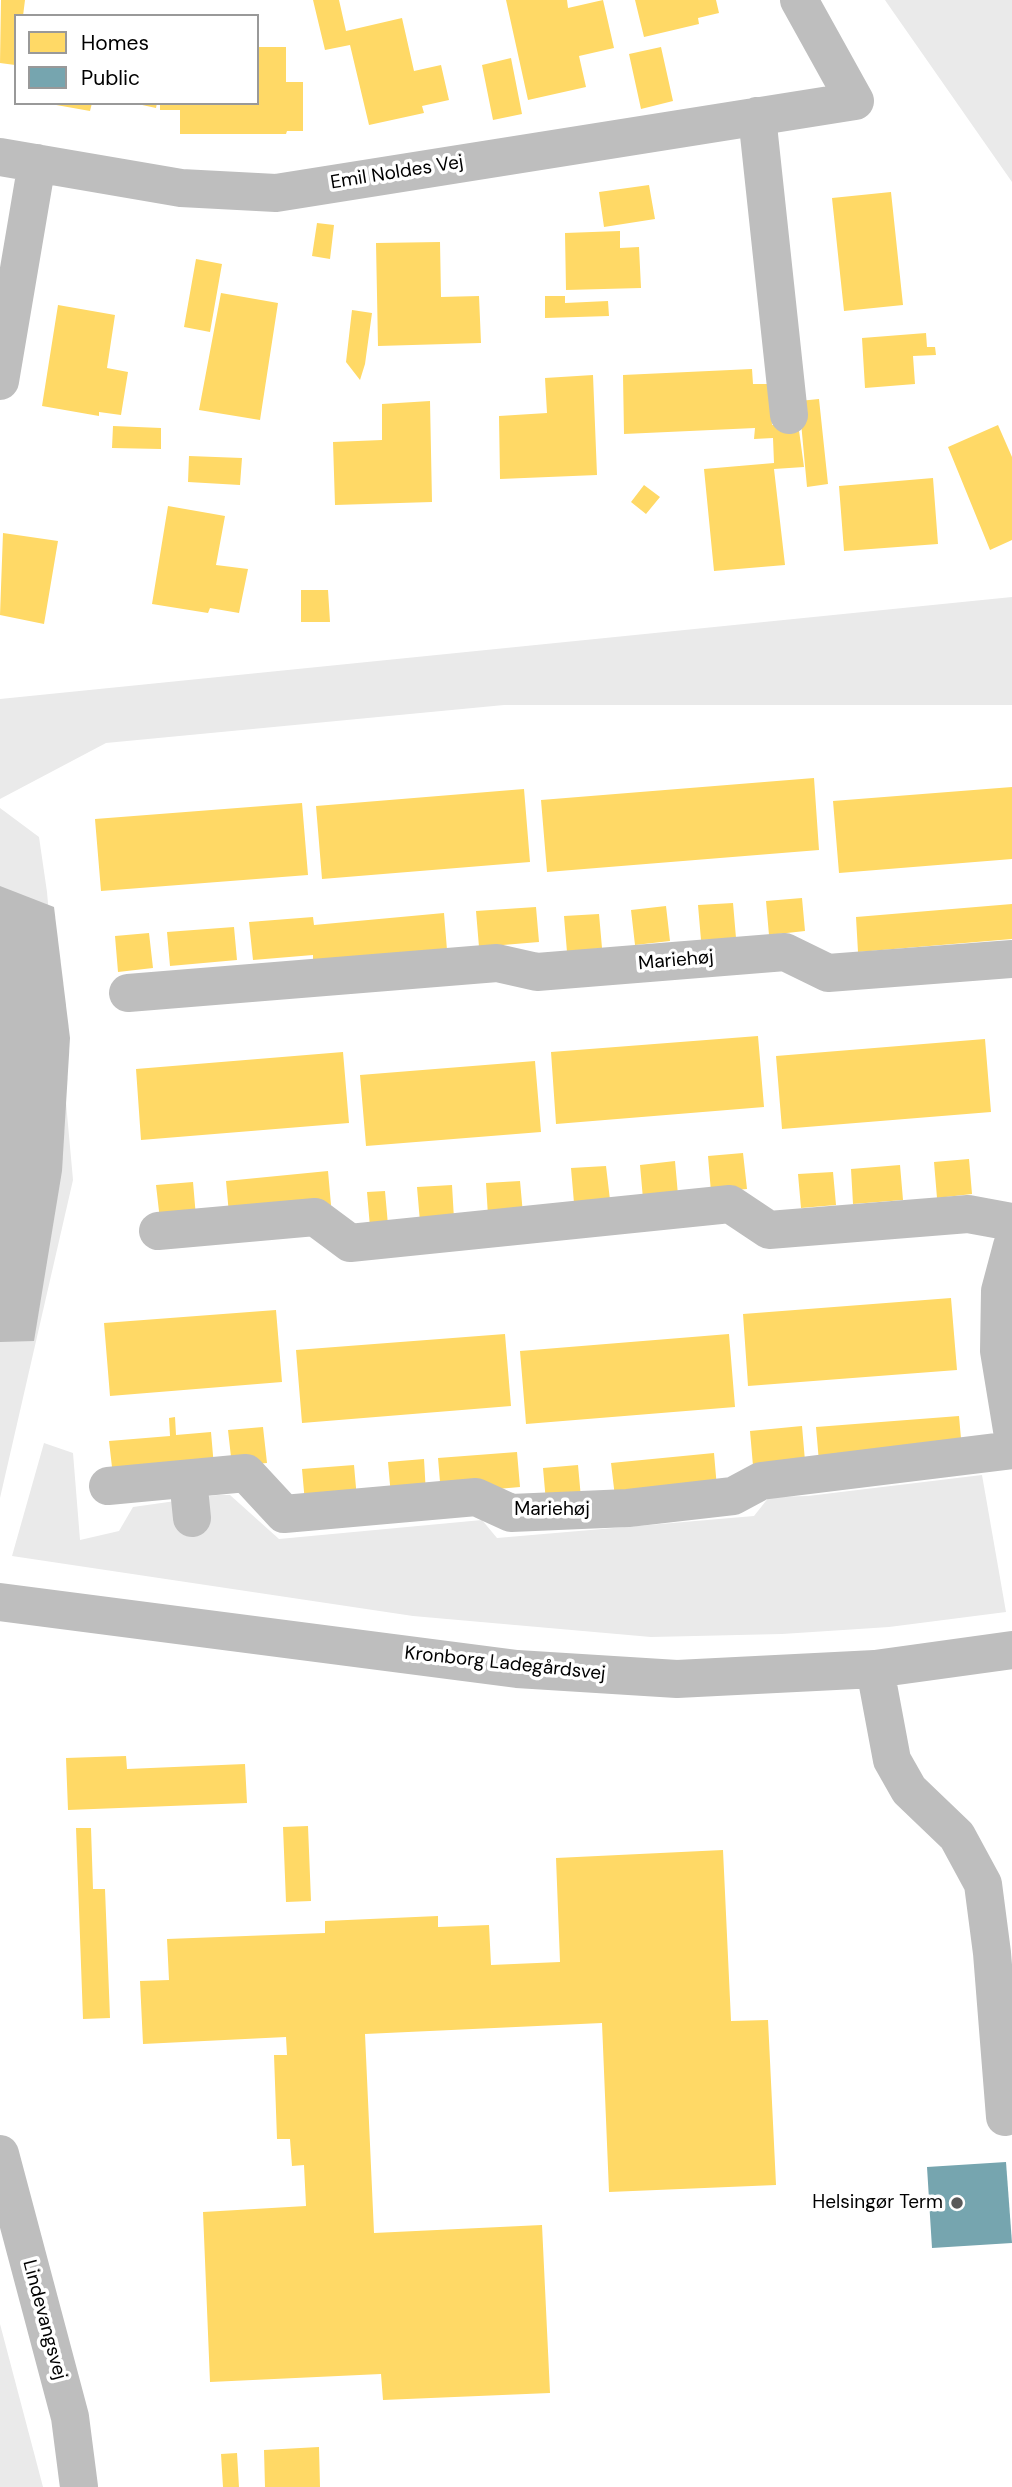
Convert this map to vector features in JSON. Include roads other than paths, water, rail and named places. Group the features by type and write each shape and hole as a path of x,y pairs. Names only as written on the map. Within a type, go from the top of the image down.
{"street":[{"name":"Emil Noldes Vej","path":"0,381 18,160 181,188 276,192 855,100 799,0"},
{"path":"757,116 789,415"},
{"name":"Mariehøj","path":"128,993 497,963 537,972 785,952 828,973 1012,959"},
{"path":"158,1231 315,1217 350,1243 730,1204 769,1230 968,1214 1012,1222"},
{"path":"1012,1246 1000,1292 999,1352 1012,1430"},
{"name":"Mariehøj","path":"108,1486 246,1473 284,1514 476,1497 511,1513 628,1508 733,1496 761,1481 1012,1450"},
{"path":"188,1479 192,1518"},
{"name":"Kronborg Ladegårdsvej","path":"0,1602 517,1669 677,1679 875,1669 1012,1650"},
{"path":"875,1669 892,1760 909,1790 957,1836 983,1884 992,1953 1005,2117"},
{"name":"Lindevangsvej","path":"0,2154 70,2417 79,2487"}],"place":[{"name":"Helsingør Term","path":"957,2203"}]}
